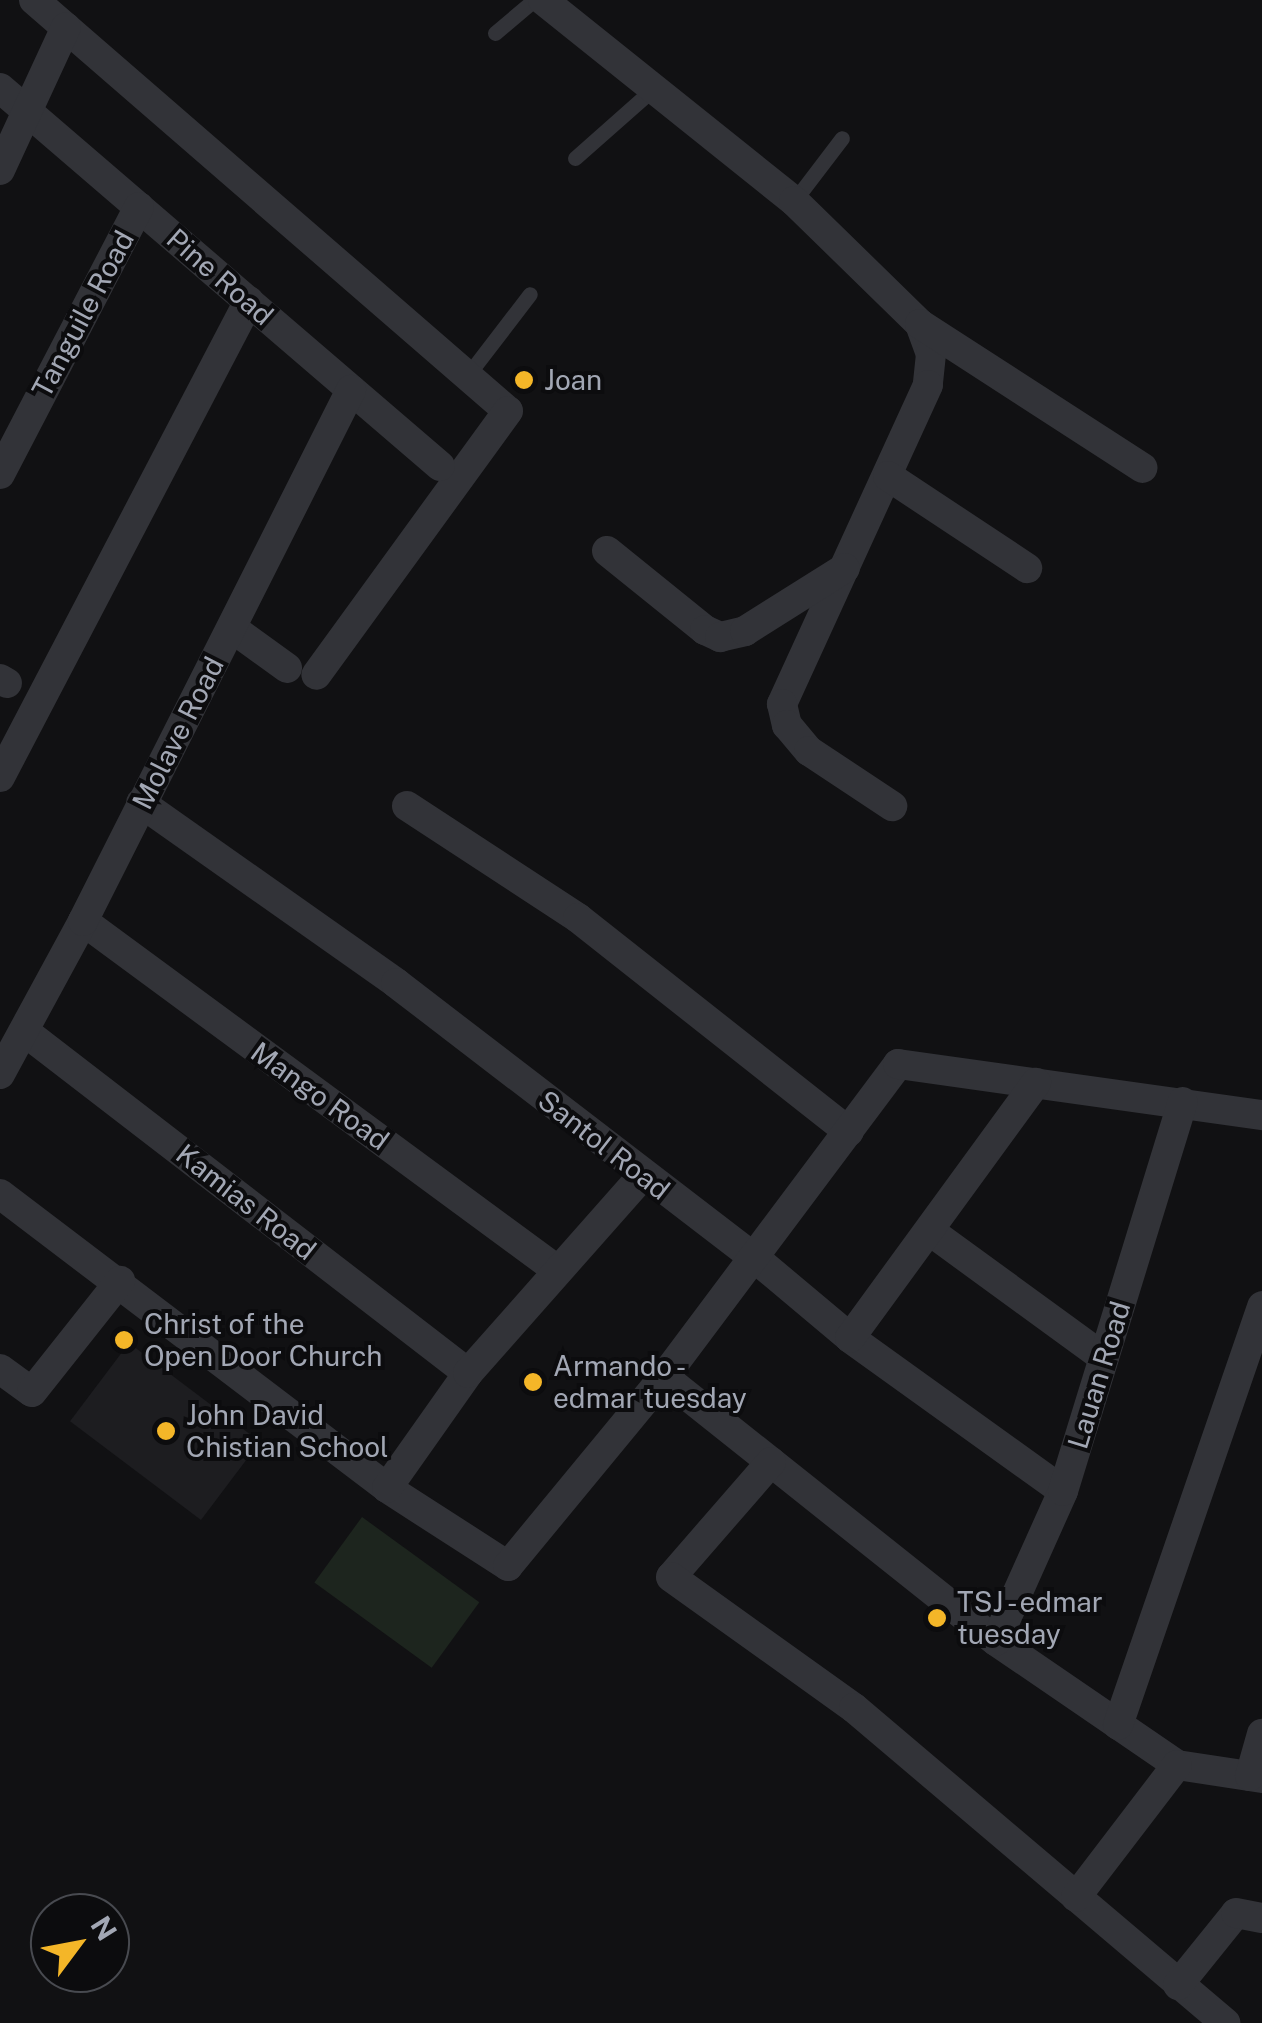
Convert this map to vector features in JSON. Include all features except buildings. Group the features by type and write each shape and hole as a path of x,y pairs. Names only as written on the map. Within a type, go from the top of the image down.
{"street":[{"path":"34,0 508,411 301,672 232,628"},
{"path":"543,0 794,201 920,324 1144,468"},
{"path":"0,170 66,26"},
{"name":"Pine Road","path":"0,88 440,466"},
{"name":"Tanguile Road","path":"0,474 139,207"},
{"path":"0,776 248,302"},
{"path":"892,806 809,751 786,725 782,704 928,384 931,354 920,324"},
{"name":"Molave Road","path":"0,1074 83,922 350,390"},
{"path":"888,476 1028,568"},
{"path":"606,551 705,630 720,637 745,631 846,568"},
{"name":"Santol Road","path":"141,802 396,983 642,1176 756,1259 850,1338 1064,1491"},
{"path":"407,806 578,918 849,1132"},
{"name":"Mango Road","path":"83,922 557,1270"},
{"name":"Kamias Road","path":"24,1030 468,1373"},
{"path":"0,1194 387,1488 508,1566 756,1259 898,1064 1262,1115"},
{"path":"850,1338 1036,1083"},
{"name":"Lauan Road","path":"996,1641 1064,1491 1183,1102"},
{"path":"387,1488 468,1373 642,1176"},
{"path":"930,1231 1104,1358"},
{"path":"0,1369 32,1392 120,1282"},
{"path":"1118,1725 1262,1306"},
{"path":"664,1377 996,1641 1178,1765 1256,1776 1262,1734"},
{"path":"771,1462 671,1577 854,1708 1226,2023"},
{"path":"1076,1897 1178,1765"},
{"path":"1178,1984 1236,1913 1262,1918"}],"lane":[{"path":"495,33 534,0"},
{"path":"575,158 654,89"},
{"path":"794,201 842,138"},
{"path":"466,376 530,294"}],"shaded area":[{"name":"John David Chistian School","path":"129,1343 260,1442 201,1520 70,1421"},
{"path":"362,1517 479,1602 432,1668 314,1583"}],"place":[{"name":"Joan","path":"524,380"},
{"name":"Christ of the Open Door Church","path":"124,1340"},
{"name":"Armando - edmar tuesday","path":"533,1382"},
{"name":"John David Chistian School","path":"166,1431"},
{"name":"TSJ - edmar tuesday","path":"937,1618"}]}
